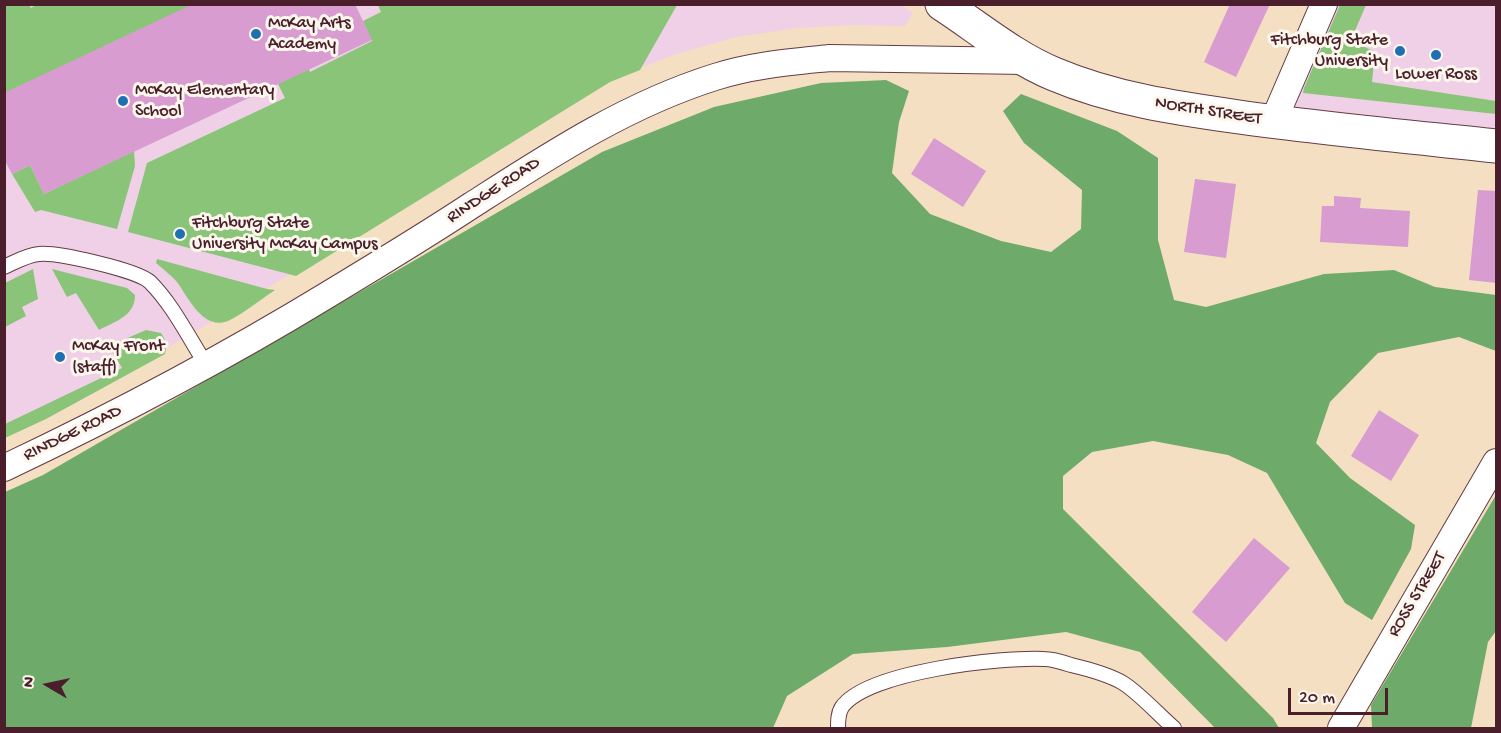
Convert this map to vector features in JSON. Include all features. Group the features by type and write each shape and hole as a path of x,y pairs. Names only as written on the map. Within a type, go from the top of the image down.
{"street":[{"name":"NORTH STREET","path":"942,4 1026,61 1055,75 1156,105 1273,122 1497,146"},
{"path":"1273,122 1324,4"},
{"name":"RINDGE ROAD","path":"4,468 105,420 207,366 386,260 584,135 653,100 724,74 768,65 830,58 1026,61"},
{"name":"ROSS STREET","path":"1341,729 1497,462"}],"lane":[{"path":"4,267 29,256 52,254 112,267 140,276 148,280 163,297 207,366"},
{"path":"838,729 838,718 842,707 852,697 870,687 904,676 1008,659 1047,659 1094,671 1123,683 1174,729"}],"shaded area":[{"name":"Fitchburg State University McKay Campus","path":"900,4 913,13 905,26 852,25 797,28 736,37 676,54 612,79 555,111 227,313 138,365 5,433 4,5"},
{"name":"Fitchburg State University","path":"1324,5 1496,5 1496,146 1273,122"}],"green space":[{"path":"38,4 193,5 5,93 5,5 29,5 31,8"},
{"path":"378,5 677,5 640,70 610,82 296,276 128,232 147,163 285,98 278,84 309,69 310,72 372,41 363,21 381,12"},
{"path":"1340,5 1366,5 1351,40 1375,52 1372,82 1496,101 1496,114 1303,93"},
{"path":"886,80 909,91 899,122 892,173 930,214 1001,241 1051,252 1081,229 1082,190 1024,143 1003,111 1021,94 1117,131 1158,158 1158,240 1174,300 1206,307 1324,274 1394,270 1435,287 1496,295 1496,351 1459,337 1378,353 1330,402 1316,443 1350,478 1415,525 1411,549 1372,620 1345,603 1267,473 1228,455 1153,441 1092,452 1063,476 1063,509 1273,718 1279,728 1215,728 1140,652 1066,632 947,647 853,654 787,696 773,728 5,728 5,492 43,475 602,152 714,107 821,83"},
{"path":"134,151 135,166 117,229 41,210 35,212 12,174 30,165 44,194"},
{"path":"157,259 275,290 228,321 219,323 211,321 197,311 177,282 156,263"},
{"path":"33,269 38,299 22,307 26,316 5,327 5,283"},
{"path":"52,269 127,288 135,295 132,308 118,321 99,330 76,293 67,297"},
{"path":"146,330 161,333 166,343 165,354 46,419 5,438 5,424 122,368 109,346"},
{"path":"1496,495 1496,631 1488,642 1471,728 1372,728 1371,705"}],"building":[{"name":"McKay Elementary School","path":"193,4 355,4 372,40 44,194 30,165 12,174 4,159 4,93"},
{"path":"1230,4 1270,4 1236,77 1204,62"},
{"path":"934,138 986,171 963,207 911,174"},
{"path":"1195,179 1236,184 1226,258 1184,252"},
{"path":"1478,190 1497,191 1497,283 1469,280"},
{"path":"1334,196 1361,198 1360,208 1410,211 1408,247 1320,242 1322,206 1334,206"},
{"path":"1379,410 1419,435 1391,481 1351,456"},
{"path":"1254,538 1290,568 1226,642 1192,612"}],"place":[{"name":"McKay Arts Academy","path":"256,34"},
{"name":"Fitchburg State University","path":"1400,51"},
{"name":"Lower Ross","path":"1436,55"},
{"name":"McKay Elementary School","path":"123,101"},
{"name":"Fitchburg State University McKay Campus","path":"180,234"},
{"name":"McKay Front (staff)","path":"60,357"}]}
